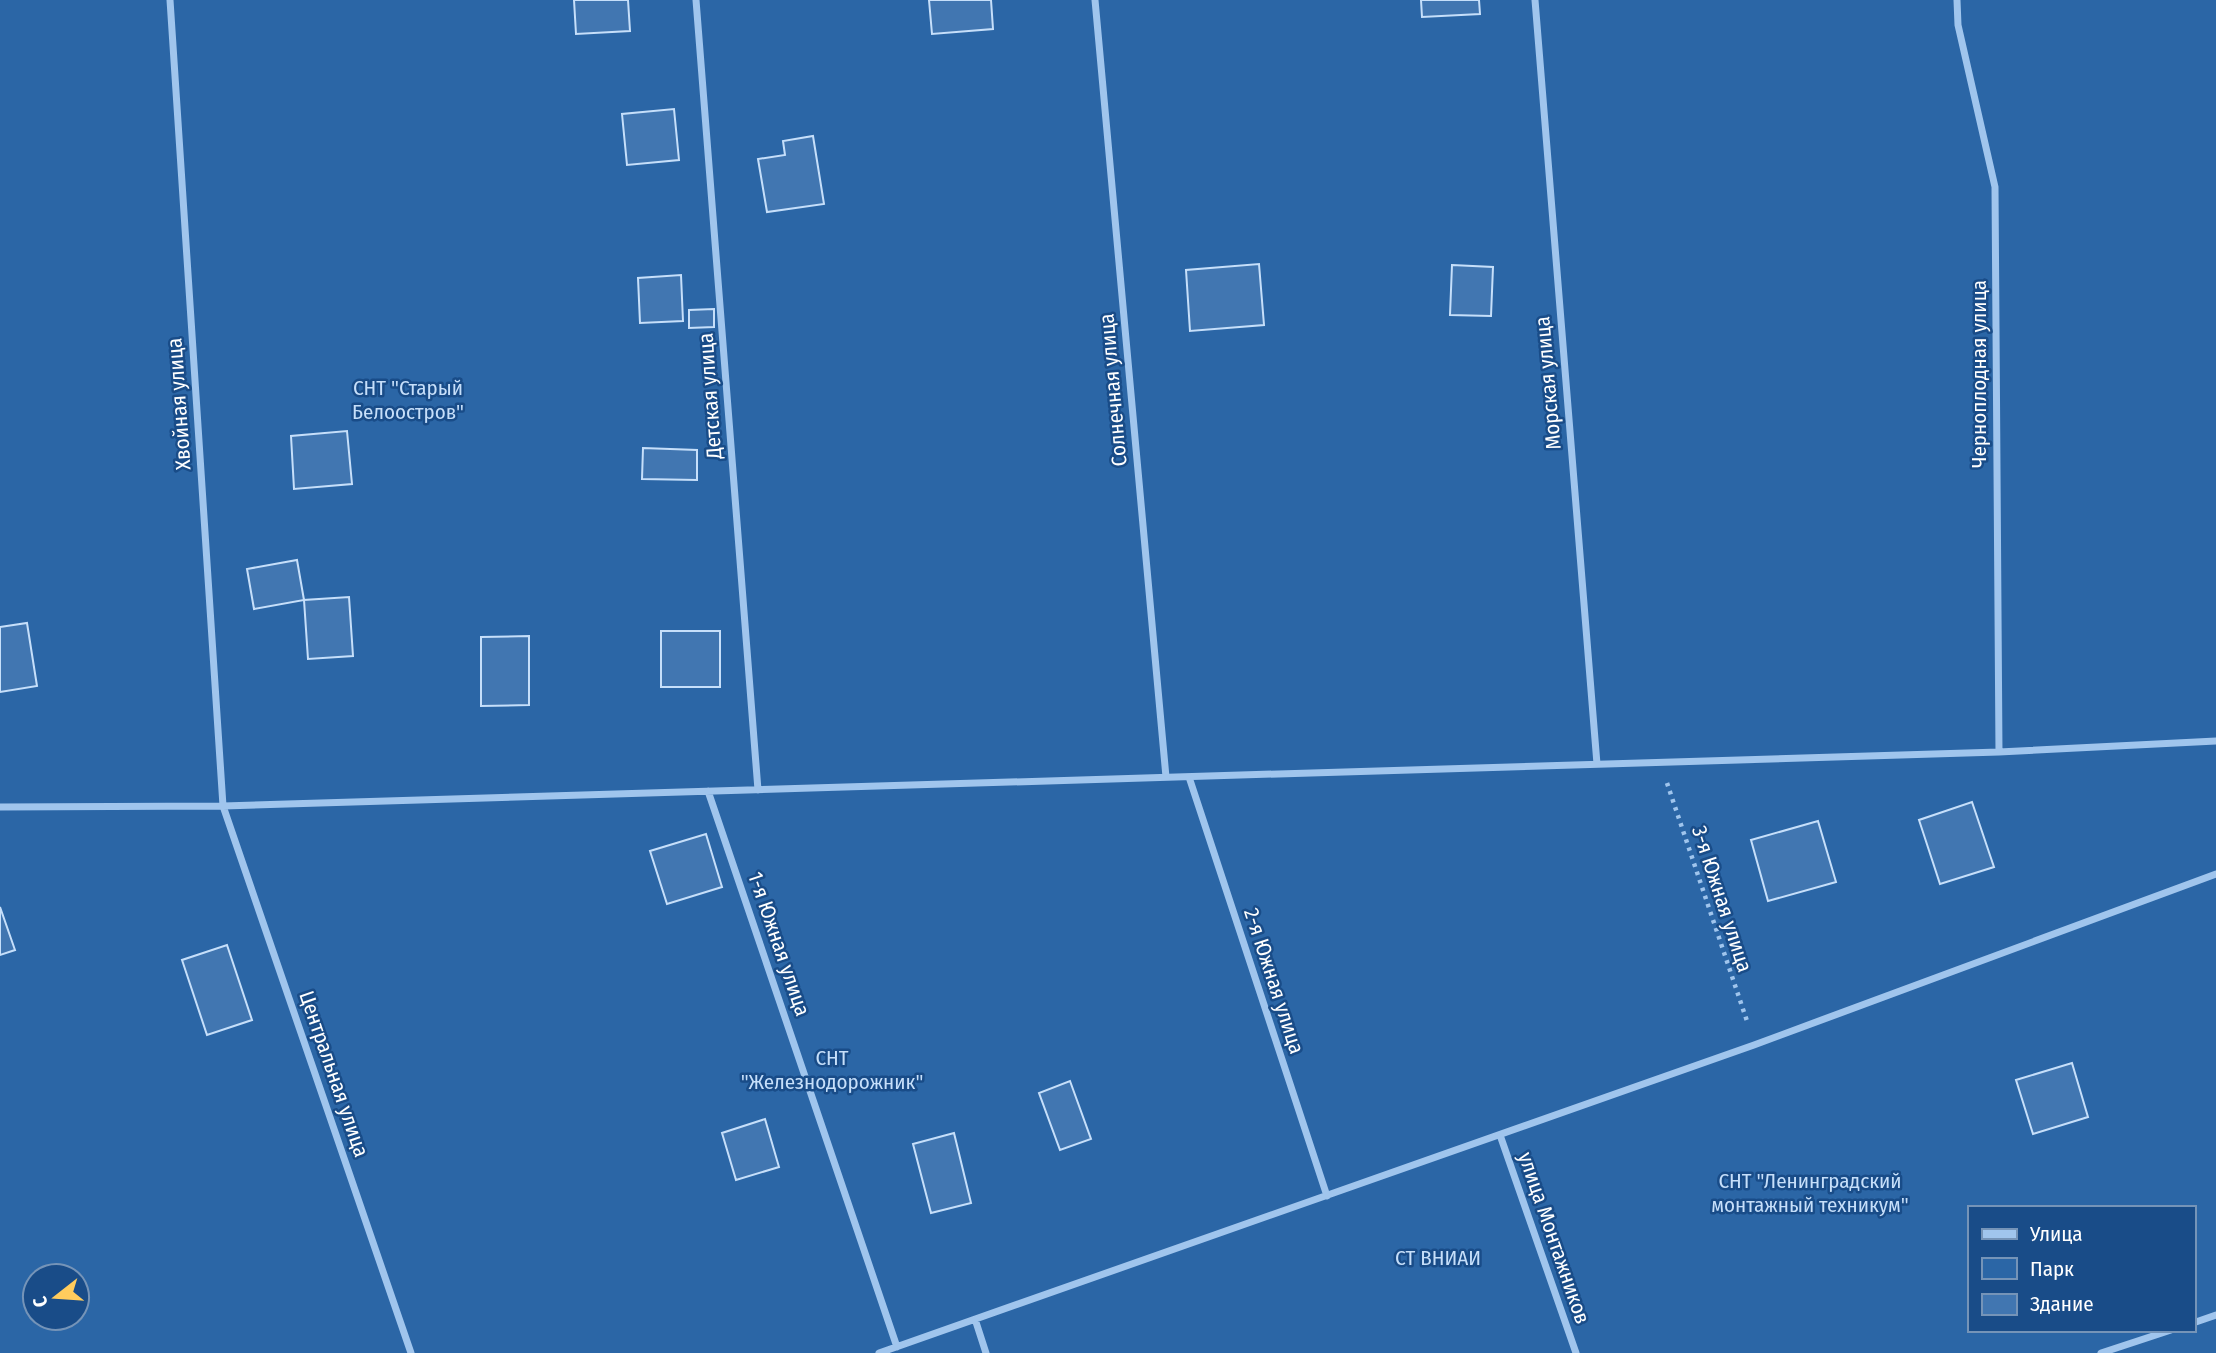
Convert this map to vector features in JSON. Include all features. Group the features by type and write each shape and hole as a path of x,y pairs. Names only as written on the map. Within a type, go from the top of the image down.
{"street":[{"name":"Хвойная улица","path":"170,0 223,806"},
{"name":"Детская улица","path":"696,0 758,790"},
{"name":"Солнечная улица","path":"1095,0 1167,778"},
{"name":"Морская улица","path":"1535,0 1597,764"},
{"name":"Черноплодная улица","path":"1957,0 1958,25 1995,187 1999,752"},
{"path":"0,807 223,806 1167,778 1999,752 2216,741"},
{"name":"2-я Южная улица","path":"1189,777 1326,1195"},
{"name":"1-я Южная улица","path":"708,791 897,1347"},
{"name":"Центральная улица","path":"223,806 411,1353"},
{"path":"879,1353 1754,1045 2216,874"},
{"name":"улица Монтажников","path":"1500,1135 1576,1353"},
{"path":"2195,1322 2216,1315"},
{"path":"975,1319 986,1353"},
{"path":"2101,1353 2165,1332"}],"path":[{"name":"3-я Южная улица","path":"1661,762 1754,1045"}],"green space":[{"path":"0,0 2216,0 2216,1353 0,1353"}],"building":[{"path":"574,0 628,0 630,31 576,34"},
{"path":"929,0 991,0 993,29 932,34"},
{"path":"1421,0 1479,0 1480,14 1422,17"},
{"path":"674,109 679,160 627,165 622,114"},
{"path":"813,136 824,204 767,212 758,159 785,155 783,141"},
{"path":"1259,264 1264,325 1190,331 1186,270"},
{"path":"1452,265 1493,267 1491,316 1450,315"},
{"path":"681,275 683,321 640,323 638,278"},
{"path":"714,309 714,327 689,328 689,310"},
{"path":"347,431 352,484 294,489 291,436"},
{"path":"643,448 697,450 697,480 642,479"},
{"path":"297,560 304,600 254,609 247,569"},
{"path":"349,597 353,656 308,659 304,600"},
{"path":"27,623 37,686 0,692 0,627"},
{"path":"661,631 720,631 720,687 661,687"},
{"path":"529,636 529,705 481,706 481,637"},
{"path":"1972,802 1994,867 1940,884 1919,820"},
{"path":"1818,821 1836,882 1768,901 1751,840"},
{"path":"706,834 722,887 667,904 650,851"},
{"path":"0,907 15,950 0,955"},
{"path":"227,945 252,1020 207,1035 182,960"},
{"path":"2072,1063 2088,1117 2033,1134 2016,1080"},
{"path":"1070,1081 1091,1139 1060,1150 1039,1093"},
{"path":"765,1119 779,1167 736,1180 722,1133"},
{"path":"954,1133 971,1203 931,1213 913,1144"}],"park label":[{"name":"СНТ \"Старый Белоостров\"","path":"408,400"},
{"name":"СНТ \"Железнодорожник\"","path":"832,1070"},
{"name":"СНТ \"Ленинградский монтажный техникум\"","path":"1810,1193"},
{"name":"СТ ВНИАИ","path":"1438,1258"}]}
